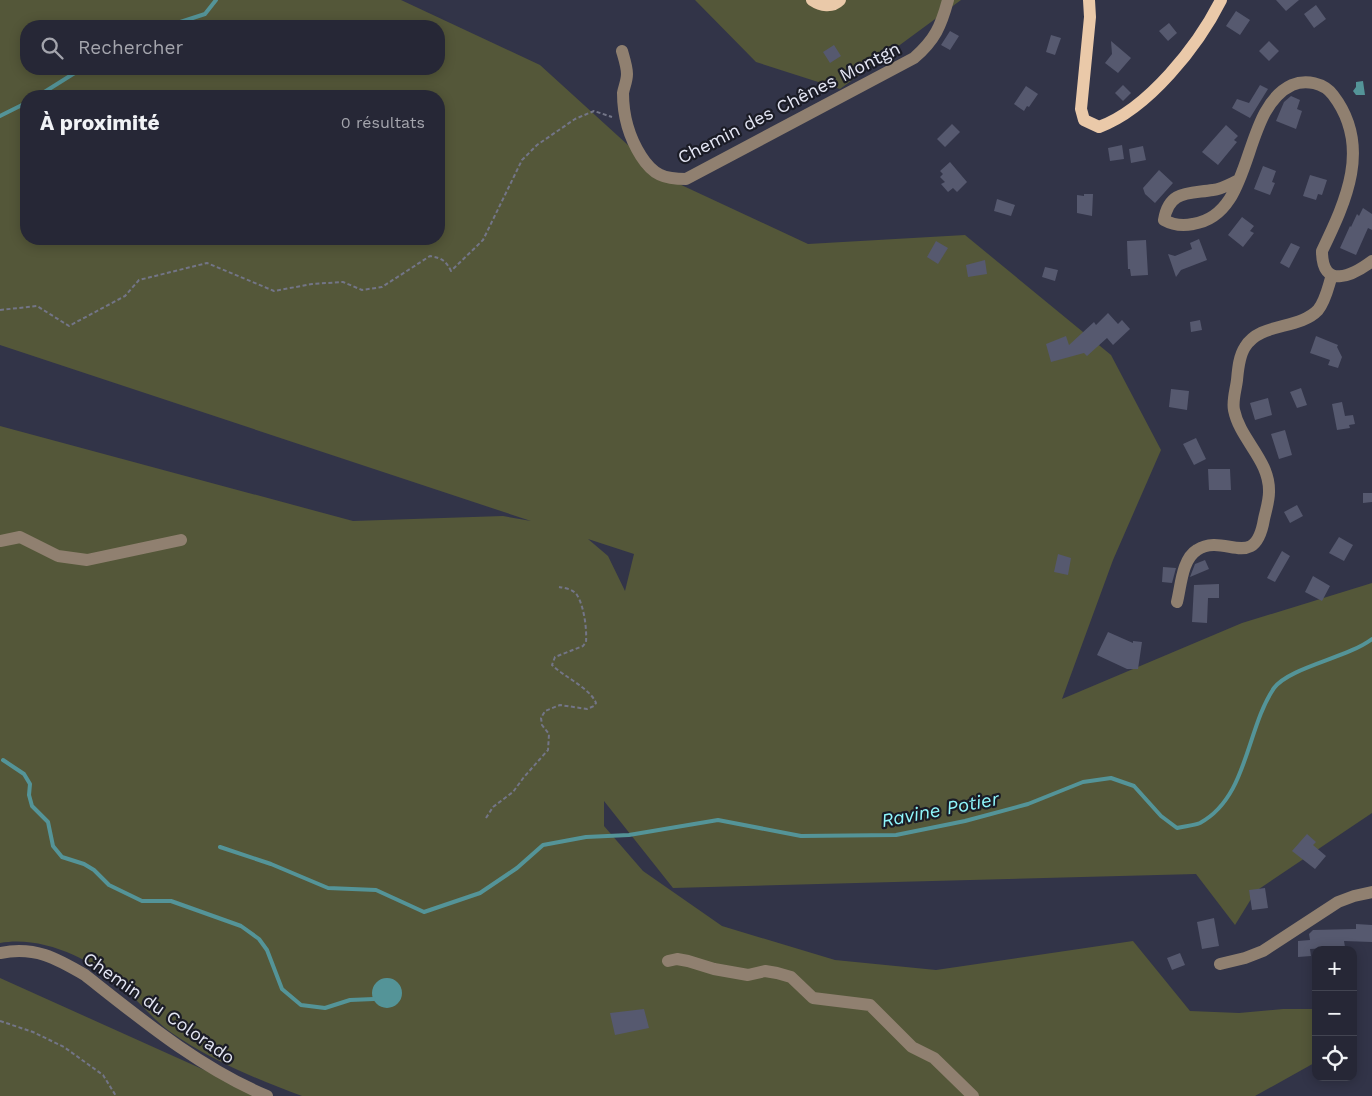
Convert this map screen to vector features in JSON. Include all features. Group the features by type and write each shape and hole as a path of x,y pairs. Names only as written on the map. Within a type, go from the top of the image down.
{"main road":[{"path":"812,0 824,6 836,4 840,0"},
{"path":"1089,0 1090,17 1081,109 1084,120 1099,127 1132,110 1169,74 1210,21 1221,0"}],"street":[{"name":"Chemin des Chênes Montgn","path":"622,51 627,74 623,92 626,123 636,148 649,168 668,179 686,179 914,58 933,38 941,26 948,0"},
{"path":"1239,180 1214,190 1181,194 1166,208 1164,220 1171,224 1190,225 1212,219 1232,196 1239,180 1270,106 1282,90 1295,84 1309,82 1327,88 1349,120 1354,163 1347,194 1322,252 1324,269 1332,275 1342,277 1354,274 1372,261"},
{"path":"1178,602 1184,568 1196,550 1206,546 1247,547 1255,544 1262,536 1269,492 1266,470 1242,429 1233,408 1244,348 1250,340 1264,332 1305,318 1317,310 1325,298 1332,275"},
{"path":"0,540 20,537 58,556 87,560 181,540"},
{"path":"1220,964 1263,951 1338,902 1372,892"},
{"name":"Chemin du Colorado","path":"0,953 16,950 40,952 65,963 86,976 205,1064 240,1085 267,1096"},
{"path":"668,961 678,959 748,975 765,971 777,972 791,977 813,998 870,1004 912,1047 934,1058 973,1096"}],"path":[{"path":"0,310 37,306 69,326 125,296 139,280 207,263 274,291 312,284 343,282 362,290 382,287 430,256 440,257 447,262 451,271 483,240 522,160 537,145 575,119 594,111 602,112 626,123"},
{"path":"486,818 493,807 514,792 524,776 548,750 549,734 542,725 541,718 545,711 560,705 587,709 596,703 593,696 568,679 552,665 555,657 583,646 587,636 576,594 569,589 559,587"},
{"path":"0,1021 33,1032 64,1047 103,1075 116,1096"}],"shaded area":[{"path":"0,0 401,0 444,20 20,20 20,75 445,75 445,21 540,65 662,176 808,244 965,235 1111,355 1161,450 1113,560 1062,699 1242,623 1372,583 1372,813 1256,891 1235,925 1196,874 673,888 604,801 604,826 643,871 722,926 835,960 936,970 1133,941 1190,1011 1239,1013 1283,1009 1312,1009 1312,1064 1255,1096 302,1096 234,1068 201,1051 169,1031 110,976 81,958 49,946 16,941 0,943 0,426 353,521 503,516 531,521 0,345","holes":["588,539 634,554 625,591 608,556"]},
{"path":"695,0 961,0 840,89 756,62"},
{"path":"1363,81 1365,95 1356,95 1353,91 1356,87 1356,82"},
{"path":"0,978 262,1096 0,1096"},
{"path":"387,978 398,982 402,993 398,1004 387,1008 376,1004 372,993 376,982"}],"building":[{"path":"1276,0 1299,0 1286,11"},
{"path":"1316,5 1326,19 1314,28 1304,14"},
{"path":"1236,11 1250,20 1240,35 1226,26"},
{"path":"1169,23 1177,33 1168,41 1159,31"},
{"path":"950,31 959,36 950,50 941,45"},
{"path":"1051,35 1061,38 1055,55 1046,52"},
{"path":"1111,41 1131,58 1118,73 1105,63 1112,54"},
{"path":"1269,41 1279,51 1269,61 1259,51"},
{"path":"834,45 841,56 830,63 823,52"},
{"path":"1123,85 1131,93 1123,101 1115,93"},
{"path":"1260,85 1268,89 1250,118 1232,108 1237,99 1249,103"},
{"path":"1026,86 1038,94 1024,111 1014,104"},
{"path":"1291,96 1300,100 1297,109 1302,111 1296,129 1276,121 1284,102"},
{"path":"952,124 960,132 945,147 937,139"},
{"path":"1226,125 1238,136 1234,140 1237,142 1218,165 1202,152"},
{"path":"1122,145 1124,159 1110,161 1108,148"},
{"path":"1143,146 1146,160 1131,163 1129,149"},
{"path":"950,162 967,182 957,192 953,188 948,192 941,184 945,182 940,177 943,174 940,171"},
{"path":"1263,166 1276,171 1272,182 1275,183 1270,195 1254,189"},
{"path":"1159,170 1173,183 1155,203 1145,194 1143,188"},
{"path":"1310,175 1327,180 1322,195 1318,194 1316,200 1303,196"},
{"path":"1084,194 1093,194 1092,216 1077,213 1077,195 1084,196"},
{"path":"997,199 1015,205 1011,216 994,211"},
{"path":"1363,208 1372,214 1372,230 1368,228 1356,255 1340,248 1350,226"},
{"path":"1242,217 1254,226 1250,231 1254,233 1243,247 1228,235"},
{"path":"1199,239 1207,260 1181,270 1176,277 1168,254 1175,256 1192,249 1190,243"},
{"path":"1146,240 1148,275 1131,276 1130,269 1128,269 1127,241"},
{"path":"936,241 948,248 938,264 927,257"},
{"path":"1291,243 1300,247 1289,268 1280,263"},
{"path":"985,260 987,274 968,277 966,265"},
{"path":"1045,267 1058,270 1055,281 1042,277"},
{"path":"1108,313 1118,324 1122,320 1130,329 1113,345 1107,338 1087,356 1084,353 1051,362 1046,344 1066,336 1069,345 1094,322 1096,325"},
{"path":"1200,320 1202,330 1191,332 1190,322"},
{"path":"1316,336 1338,345 1337,347 1342,357 1338,368 1328,365 1330,360 1310,353"},
{"path":"1301,388 1307,405 1297,408 1290,392"},
{"path":"1171,389 1189,391 1187,410 1169,407"},
{"path":"1268,398 1272,415 1255,420 1250,403"},
{"path":"1342,402 1345,416 1353,415 1355,424 1349,425 1350,428 1337,430 1332,404"},
{"path":"1285,430 1292,455 1279,459 1271,434"},
{"path":"1196,438 1206,459 1194,465 1183,444"},
{"path":"1208,469 1230,469 1231,490 1209,490"},
{"path":"1363,493 1372,493 1372,502 1363,503"},
{"path":"1297,505 1303,516 1290,523 1284,512"},
{"path":"1339,537 1353,545 1344,561 1329,553"},
{"path":"1282,551 1290,556 1275,582 1267,578"},
{"path":"1058,554 1071,558 1068,575 1054,572"},
{"path":"1205,560 1209,569 1190,577 1195,564"},
{"path":"1163,567 1176,568 1172,583 1162,582"},
{"path":"1313,576 1330,586 1322,601 1305,592"},
{"path":"1219,584 1219,598 1208,598 1207,623 1192,622 1194,585"},
{"path":"1108,632 1133,643 1133,641 1142,642 1138,669 1127,669 1097,655"},
{"path":"1307,834 1316,842 1313,845 1326,856 1315,869 1292,851"},
{"path":"1265,888 1268,908 1252,910 1249,890"},
{"path":"1214,918 1219,946 1202,949 1197,922"},
{"path":"1356,924 1372,925 1372,942 1344,941 1345,946 1312,946 1312,949 1310,949 1311,956 1298,957 1298,941 1310,940 1309,934 1313,930 1356,929"},
{"path":"1180,953 1185,965 1172,970 1167,958"},
{"path":"644,1009 649,1028 615,1035 610,1013"}],"waterway":[{"path":"186,20 205,14 216,0"},
{"path":"48,90 71,75"},
{"path":"0,116 20,106"},
{"name":"Ravine Potier","path":"220,847 271,864 328,888 376,890 424,912 480,893 517,868 543,845 586,837 629,835 718,820 801,836 896,835 965,821 1028,804 1083,782 1111,778 1134,786 1161,816 1177,828 1194,825 1200,823 1216,811 1228,797 1237,780 1257,723 1274,688 1293,674 1348,652 1372,639"},
{"path":"3,760 24,774 30,784 29,795 32,806 48,822 53,846 62,857 84,864 94,870 109,885 142,901 171,901 241,926 259,939 267,950 282,989 301,1005 325,1008 350,1000 374,999"}]}
